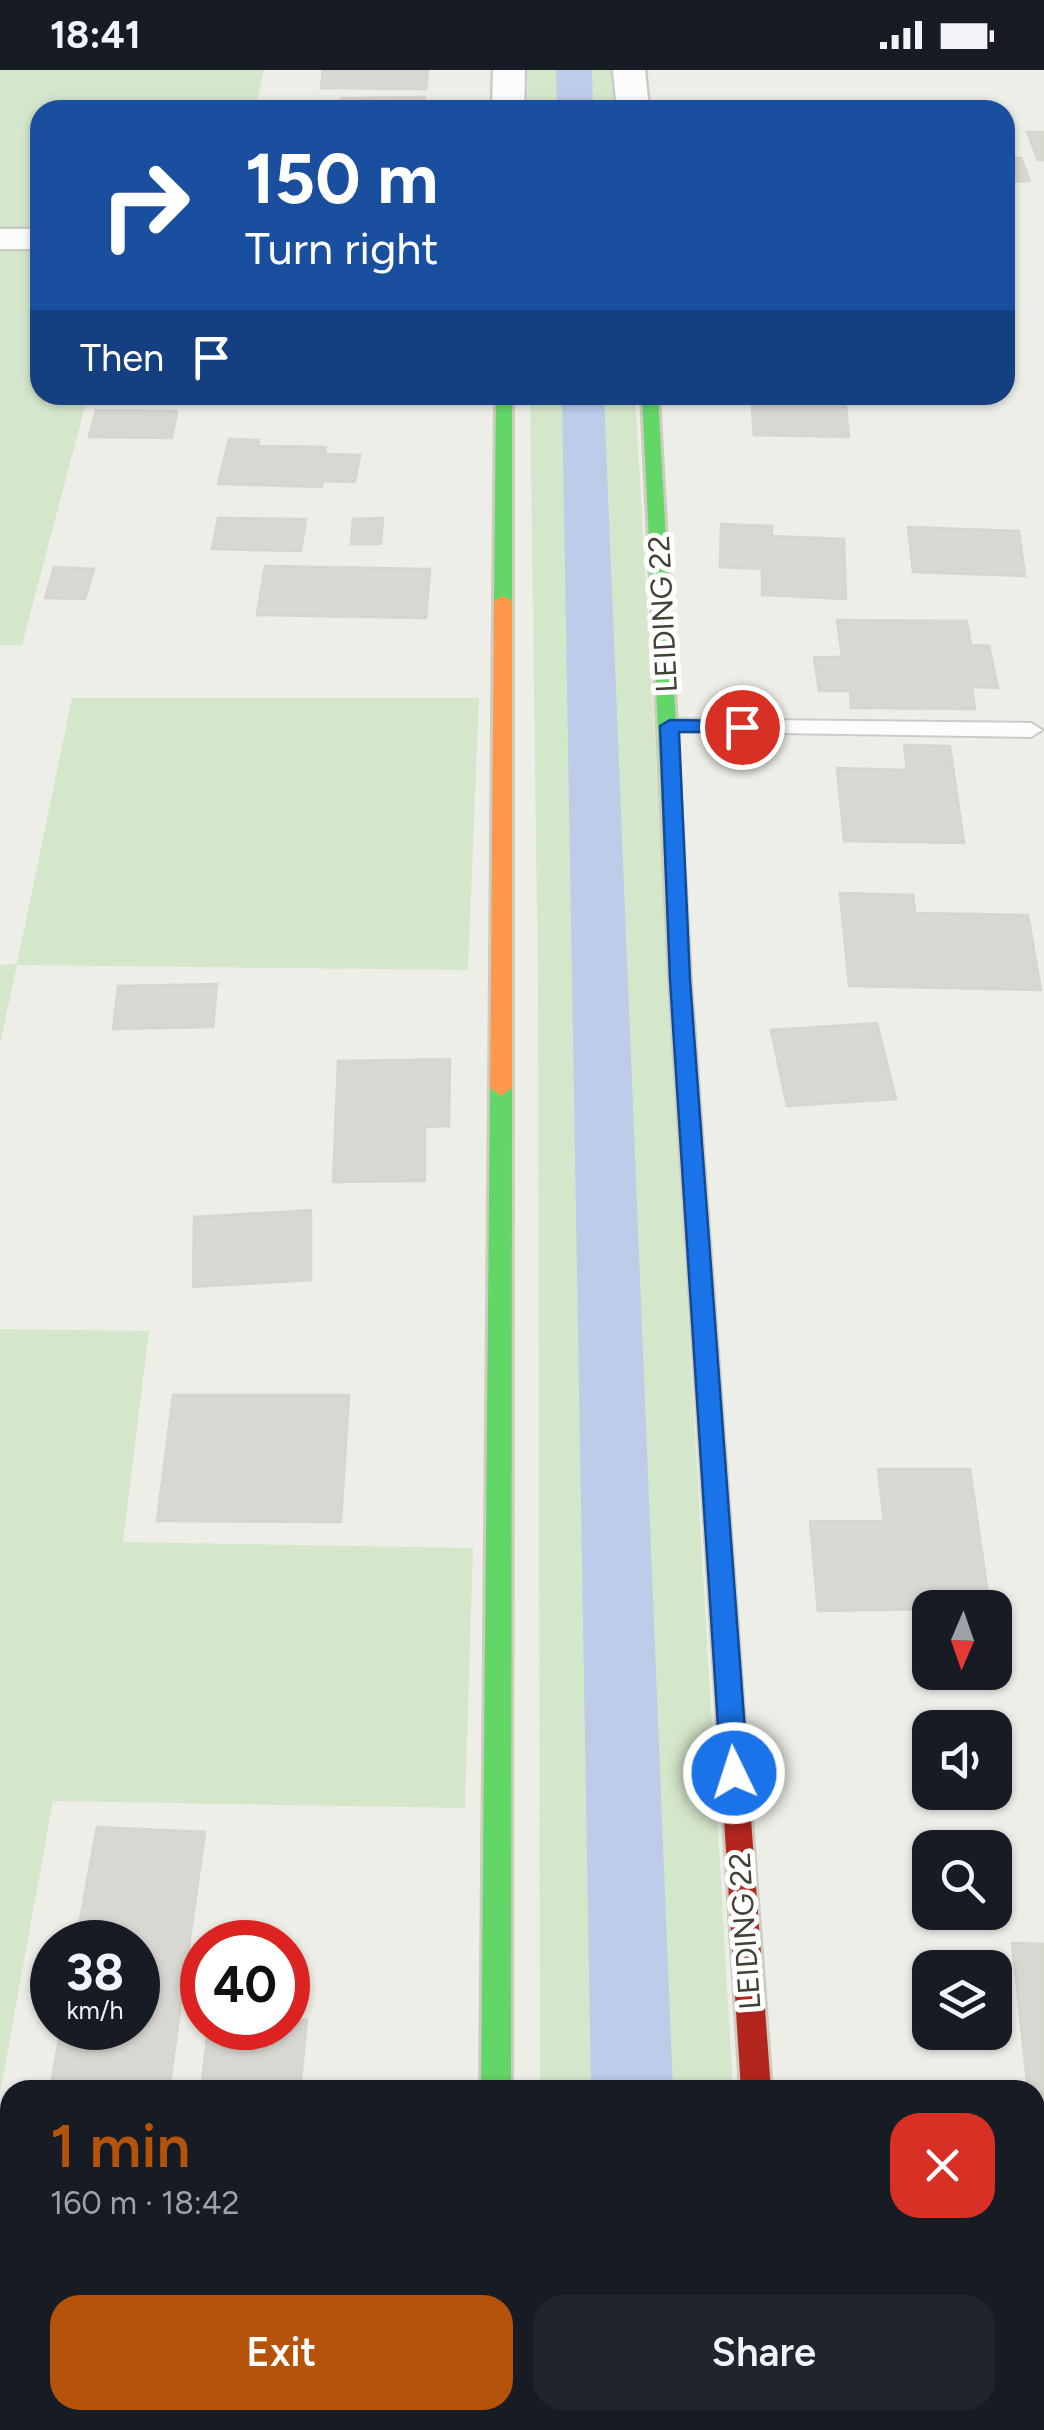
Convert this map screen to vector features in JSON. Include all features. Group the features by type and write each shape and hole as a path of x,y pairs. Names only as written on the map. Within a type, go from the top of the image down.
{"street":[{"path":"508,100 510,70"},
{"path":"629,70 632,100"},
{"path":"0,239 30,238"},
{"path":"496,2080 504,405"},
{"name":"LEIDING 22","path":"651,405 680,980 755,2080"}],"lane":[{"path":"670,726 1031,730"}],"green space":[{"path":"0,70 264,70 257,100 30,100 30,231 0,232"},
{"path":"528,70 620,70 622,100 527,100"},
{"path":"0,251 30,251 30,405 85,405 22,645 0,645"},
{"path":"530,405 636,405 732,2080 540,2080 538,990"},
{"path":"72,698 479,698 468,970 17,965 0,1044 0,965 17,964"},
{"path":"0,1329 149,1331 123,1542 473,1548 465,1808 53,1801 3,2080"}],"building":[{"path":"323,70 428,70 426,89 321,88"},
{"path":"425,97 425,100 341,98"},
{"path":"1027,132 1044,132 1044,160 1038,160"},
{"path":"1015,158 1021,158 1030,181 1015,182"},
{"path":"752,405 846,405 849,437 754,435"},
{"path":"96,410 177,411 172,438 89,437"},
{"path":"229,439 259,440 258,446 326,447 325,454 360,455 355,482 323,481 322,487 218,484"},
{"path":"218,518 306,519 301,551 212,549"},
{"path":"383,518 381,544 351,544 353,519"},
{"path":"721,524 772,526 772,536 844,539 846,599 762,595 762,569 720,567"},
{"path":"908,527 1019,531 1025,576 913,572"},
{"path":"265,566 430,569 426,618 257,615"},
{"path":"54,567 94,569 85,599 45,598"},
{"path":"837,620 967,621 971,645 989,646 998,688 972,687 975,709 851,708 850,691 819,691 814,657 842,657"},
{"path":"904,745 950,746 964,843 844,841 837,768 907,770"},
{"path":"840,893 913,895 915,913 1028,915 1041,990 849,986"},
{"path":"217,984 213,1027 113,1029 118,986"},
{"path":"877,1023 896,1099 787,1106 771,1030"},
{"path":"450,1059 449,1126 425,1127 425,1181 333,1182 338,1061"},
{"path":"311,1210 311,1280 193,1287 194,1217"},
{"path":"173,1395 349,1395 341,1522 157,1521"},
{"path":"878,1469 970,1469 987,1590 912,1590 912,1609 818,1611 810,1521 884,1521"},
{"path":"97,1827 205,1832 193,1920 180,1920 180,2011 170,2080 52,2080 57,2050 160,2050 160,1920 80,1920"},
{"path":"1012,1943 1044,1944 1044,2080 1027,2080"},
{"path":"206,2050 304,2050 301,2080 202,2080"}],"waterway":[{"path":"574,70 575,100"},
{"path":"583,405 632,2080"}],"traffic: fast":[{"path":"503,601 504,405"},
{"path":"651,405 680,980 731,1724"},
{"path":"496,2080 501,1088"}],"traffic: slow":[{"path":"501,1088 503,601"}],"traffic: jam":[{"path":"731,1724 755,2080"}],"route":[{"path":"734,1773 680,980 670,726 742,727"}]}
